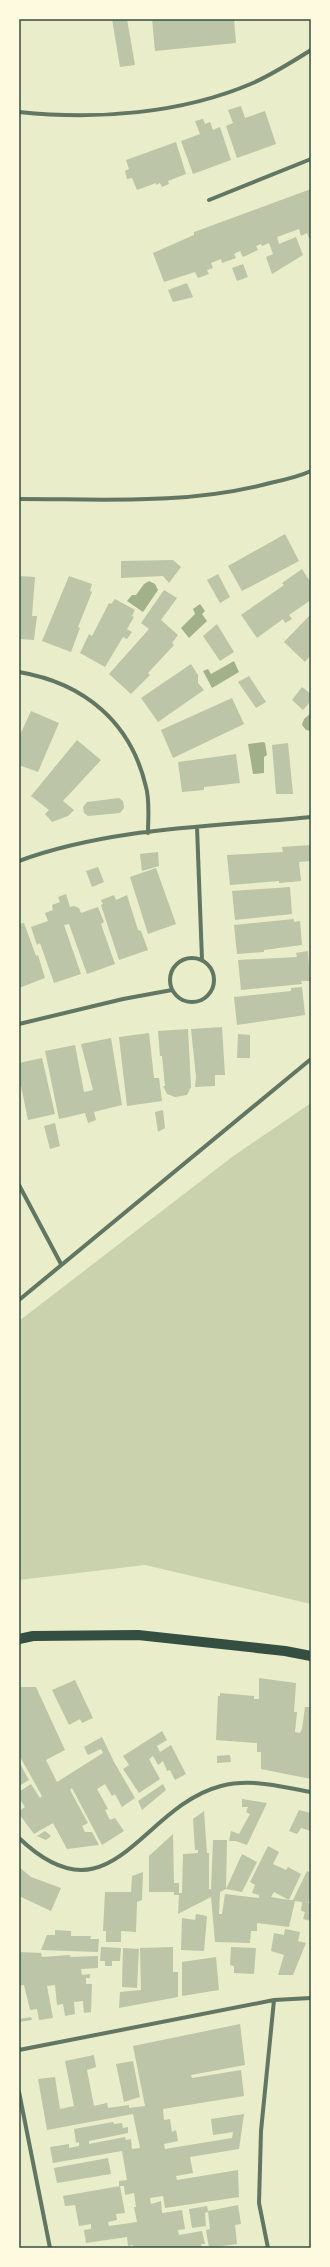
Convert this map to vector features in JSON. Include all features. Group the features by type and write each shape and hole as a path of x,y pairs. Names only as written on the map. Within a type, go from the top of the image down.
{"main road":[{"path":"20,1637 138,1635 285,1651 311,1656"}],"street":[{"path":"19,112 68,115 157,109 215,97 253,83 311,50"},
{"path":"209,200 311,159"},
{"path":"19,499 122,501 208,495 237,492 311,471"},
{"path":"19,672 62,683 104,710 125,734 139,764 147,788 148,833"},
{"path":"19,861 79,843 197,827 311,817"},
{"path":"197,827 202,960"},
{"path":"193,957 202,960 209,965 214,974 214,984 211,992 204,999 195,1002 186,1002 177,997 172,990 170,981 171,972 176,964 184,959 193,957"},
{"path":"19,1024 122,999 172,990"},
{"path":"19,1300 311,1059"},
{"path":"19,1185 61,1264"},
{"path":"19,1838 31,1849 48,1860 67,1869 88,1870 113,1862 133,1847 174,1809 189,1799 221,1786 253,1781 311,1792"},
{"path":"19,2050 274,2000 311,1998"},
{"path":"268,2248 259,2203 261,2130 274,2000"},
{"path":"19,2092 50,2248"}],"shaded area":[{"path":"149,581 155,584 158,590 143,612 127,601 132,595 136,595 144,584"},
{"path":"200,604 205,611 202,614 207,621 189,638 181,628 195,614 193,609"},
{"path":"234,661 239,672 212,688 203,671 208,669 211,674"},
{"path":"311,713 311,731 306,730 302,725 304,719"},
{"path":"265,743 267,755 264,757 264,773 253,774 248,744"},
{"path":"311,1103 311,1604 145,1565 19,1580 19,1321 232,1157"}],"building":[{"path":"112,19 127,19 135,65 120,67"},
{"path":"152,19 234,19 236,43 155,51"},
{"path":"241,106 245,118 265,111 276,144 237,158 226,126 233,123 228,110"},
{"path":"203,119 205,124 210,122 213,130 220,127 231,160 193,174 181,141 200,134 195,121"},
{"path":"176,142 186,174 168,181 169,184 162,187 160,183 156,185 156,183 137,190 132,178 127,179 125,171 129,169 126,160"},
{"path":"311,189 311,237 309,238 307,233 301,236 299,229 277,237 279,244 296,237 303,255 272,274 266,257 273,254 269,243 262,246 261,244 256,246 258,250 243,257 240,251 234,254 236,258 222,263 221,259 211,263 213,268 207,270 209,274 198,278 195,272 164,282 153,253 194,235 194,232"},
{"path":"243,264 248,277 237,281 232,268"},
{"path":"187,283 193,297 173,302 168,290"},
{"path":"285,534 299,561 242,591 228,566"},
{"path":"173,560 181,567 169,583 163,576 121,578 121,561"},
{"path":"302,569 311,583 311,600 289,615 292,619 285,623 283,619 257,638 241,615 284,585 282,583"},
{"path":"218,574 230,597 220,603 207,580"},
{"path":"19,576 35,577 32,616 37,616 34,640 19,639"},
{"path":"69,576 92,584 90,591 92,592 78,627 80,628 71,652 42,641"},
{"path":"164,590 177,598 161,620 178,635 172,643 174,645 148,673 150,675 131,694 109,674 149,629 141,623"},
{"path":"115,599 135,610 132,616 134,617 127,629 132,632 127,639 123,637 105,667 80,653 89,634 92,636 109,603 111,604"},
{"path":"311,614 311,655 305,662 284,642"},
{"path":"217,624 234,652 220,661 203,636"},
{"path":"191,664 198,675 198,683 204,690 158,722 141,698"},
{"path":"249,676 266,702 256,708 238,682"},
{"path":"302,687 311,694 311,701 303,710 292,700"},
{"path":"232,698 244,724 173,758 161,730"},
{"path":"31,711 59,723 38,772 19,765 19,737"},
{"path":"77,740 101,760 63,801 74,810 68,816 52,822 45,814 49,810 31,796"},
{"path":"288,743 293,794 276,794 272,745"},
{"path":"236,754 240,783 204,787 204,790 182,792 178,762"},
{"path":"119,798 123,801 124,808 120,813 88,816 84,813 83,807 87,802"},
{"path":"311,845 311,861 299,862 301,881 279,883 279,881 230,885 227,855 283,852 282,847"},
{"path":"158,852 159,866 142,871 140,854"},
{"path":"98,867 104,882 92,887 86,871"},
{"path":"156,868 176,924 148,934 130,877"},
{"path":"290,887 292,914 235,920 232,891"},
{"path":"66,894 70,907 74,906 79,908 81,913 98,907 104,922 101,924 115,964 87,974 69,924 64,925 81,974 54,983 40,943 37,945 31,927 48,921 45,913 53,910 52,905 60,902 58,897"},
{"path":"114,895 116,900 127,895 138,930 141,931 148,950 119,960 101,905 103,904 101,900"},
{"path":"294,919 294,922 300,921 302,945 264,950 264,952 237,954 234,925"},
{"path":"24,923 36,956 38,955 45,978 19,988 19,924"},
{"path":"308,951 310,981 301,981 302,984 241,990 238,960 297,957 296,953"},
{"path":"302,987 305,1015 237,1025 234,997 291,991 291,988"},
{"path":"222,1027 225,1075 215,1075 215,1086 195,1087 196,1077 191,1029"},
{"path":"188,1029 191,1087 187,1095 175,1097 167,1094 163,1086 165,1086 158,1031"},
{"path":"149,1033 154,1078 159,1078 162,1101 127,1106 119,1037"},
{"path":"238,1034 250,1035 250,1058 237,1058"},
{"path":"111,1038 122,1105 94,1112 96,1120 88,1123 85,1113 59,1119 45,1051 75,1045 84,1092 93,1090 81,1044"},
{"path":"42,1058 55,1114 28,1120 21,1086 19,1087 19,1063"},
{"path":"163,1110 165,1128 158,1132 155,1112"},
{"path":"55,1123 60,1146 50,1149 44,1126"},
{"path":"259,1678 296,1683 294,1712 297,1712 295,1732 300,1733 302,1729 305,1707 311,1707 311,1779 261,1769 261,1752 257,1752 257,1743 216,1740 218,1696 220,1696 220,1693 254,1696 254,1699 259,1699"},
{"path":"75,1680 93,1718 82,1723 80,1719 69,1725 52,1690"},
{"path":"19,1687 36,1687 65,1750 46,1760 57,1782 103,1753 101,1749 88,1755 84,1747 102,1737 114,1762 135,1798 122,1807 115,1794 112,1796 105,1784 97,1789 108,1809 105,1810 110,1820 115,1818 124,1831 102,1845 72,1788 70,1790 88,1823 82,1826 85,1832 92,1832 99,1845 67,1849 53,1823 34,1834 19,1814 19,1811 25,1807 19,1798 19,1792 31,1784 40,1798 42,1796 19,1755"},
{"path":"162,1731 167,1740 157,1746 160,1752 171,1745 186,1774 175,1780 170,1770 167,1771 163,1761 158,1765 153,1756 149,1759 160,1779 139,1793 123,1769 129,1765 123,1756"},
{"path":"230,1755 231,1762 217,1763 217,1756"},
{"path":"19,1762 29,1780 19,1786"},
{"path":"163,1784 166,1790 142,1810 138,1801"},
{"path":"242,1799 267,1803 247,1845 236,1841 229,1841 231,1831 239,1834 250,1814 246,1812 248,1807 242,1807"},
{"path":"299,1810 311,1813 311,1831 301,1828 297,1834 289,1831"},
{"path":"204,1811 207,1853 209,1853 209,1889 211,1889 213,1840 227,1840 226,1889 220,1892 219,1914 222,1914 225,1894 259,1898 259,1895 252,1893 255,1885 250,1882 268,1846 279,1852 273,1864 286,1870 288,1867 301,1874 289,1900 293,1900 307,1871 311,1873 311,1897 308,1903 311,1904 311,1921 303,1919 305,1912 301,1911 302,1902 295,1901 289,1927 257,1923 257,1931 251,1931 250,1943 215,1942 211,1897 178,1914 179,1895 174,1895 174,1892 149,1892 149,1856 173,1834 174,1883 179,1883 179,1893 182,1893 183,1854 198,1853 198,1850 195,1850 193,1819","holes":["274,1892 289,1900 271,1897"]},
{"path":"45,1831 51,1836 46,1840 37,1836"},
{"path":"242,1854 257,1862 242,1892 226,1889"},
{"path":"19,1867 31,1877 61,1888 51,1911 19,1896"},
{"path":"143,1872 142,1900 137,1902 136,1932 121,1931 121,1942 106,1942 106,1931 103,1931 105,1892 131,1892 132,1876"},
{"path":"196,1914 207,1916 204,1951 181,1950 182,1918 195,1920"},
{"path":"285,1929 300,1932 298,1941 306,1943 293,1975 278,1975 284,1955 271,1951 274,1933 284,1935"},
{"path":"55,1930 71,1931 71,1936 91,1936 90,1939 99,1939 98,1952 41,1950 47,1935 55,1935"},
{"path":"101,1947 121,1948 120,1961 112,1961 112,1966 105,1966 105,1961 100,1961"},
{"path":"173,1947 173,1972 178,1972 178,1997 119,2008 120,1992 141,1990 140,1948"},
{"path":"231,1947 256,1948 254,1974 234,1973 234,1966 230,1965"},
{"path":"123,1948 139,1949 137,1988 122,1987"},
{"path":"19,1952 41,1953 42,1957 70,1955 70,1957 98,1956 98,1968 81,1969 82,1975 90,1974 90,1978 86,1978 86,1984 92,1984 91,2012 84,2013 83,2001 74,2002 75,2014 65,2016 63,2004 57,2005 55,1985 47,1986 53,2018 39,2020 37,2009 30,2010 24,1985 19,1986"},
{"path":"216,1957 219,1990 182,1996 182,1962"},
{"path":"31,2017 32,2020 19,2022 19,2019"},
{"path":"240,2024 245,2065 191,2075 192,2078 241,2070 244,2096 163,2109 164,2120 170,2119 172,2132 176,2130 178,2141 164,2144 165,2149 232,2138 233,2132 213,2135 211,2119 244,2114 239,2149 190,2157 193,2173 176,2176 177,2180 238,2170 239,2197 165,2208 163,2196 150,2198 151,2204 161,2201 162,2213 182,2210 185,2229 178,2230 179,2235 202,2231 205,2244 201,2244 202,2248 133,2248 133,2245 128,2246 127,2237 86,2243 84,2230 91,2229 91,2224 79,2226 75,2205 65,2206 63,2196 120,2186 119,2181 127,2180 122,2151 53,2163 50,2147 69,2144 69,2148 79,2146 79,2142 76,2143 74,2129 113,2122 114,2124 122,2123 123,2128 128,2127 128,2133 89,2141 89,2144 125,2137 126,2140 131,2139 132,2149 140,2148 133,2114 47,2130 38,2079 55,2077 60,2109 74,2106 65,2061 94,2055 96,2067 87,2070 94,2106 107,2103 108,2108 129,2105 129,2108 145,2106 133,2046","holes":["120,2186 124,2186 125,2195 134,2193 136,2207 134,2207 137,2222 109,2226 108,2222 117,2220 116,2214 125,2213"]},
{"path":"133,2061 140,2097 124,2102 116,2064"},
{"path":"108,2158 111,2174 57,2183 54,2168"},
{"path":"238,2205 241,2224 235,2225 237,2244 209,2248 206,2230 210,2229 208,2212 205,2213 206,2226 192,2228 189,2209 207,2206 208,2211"}]}
